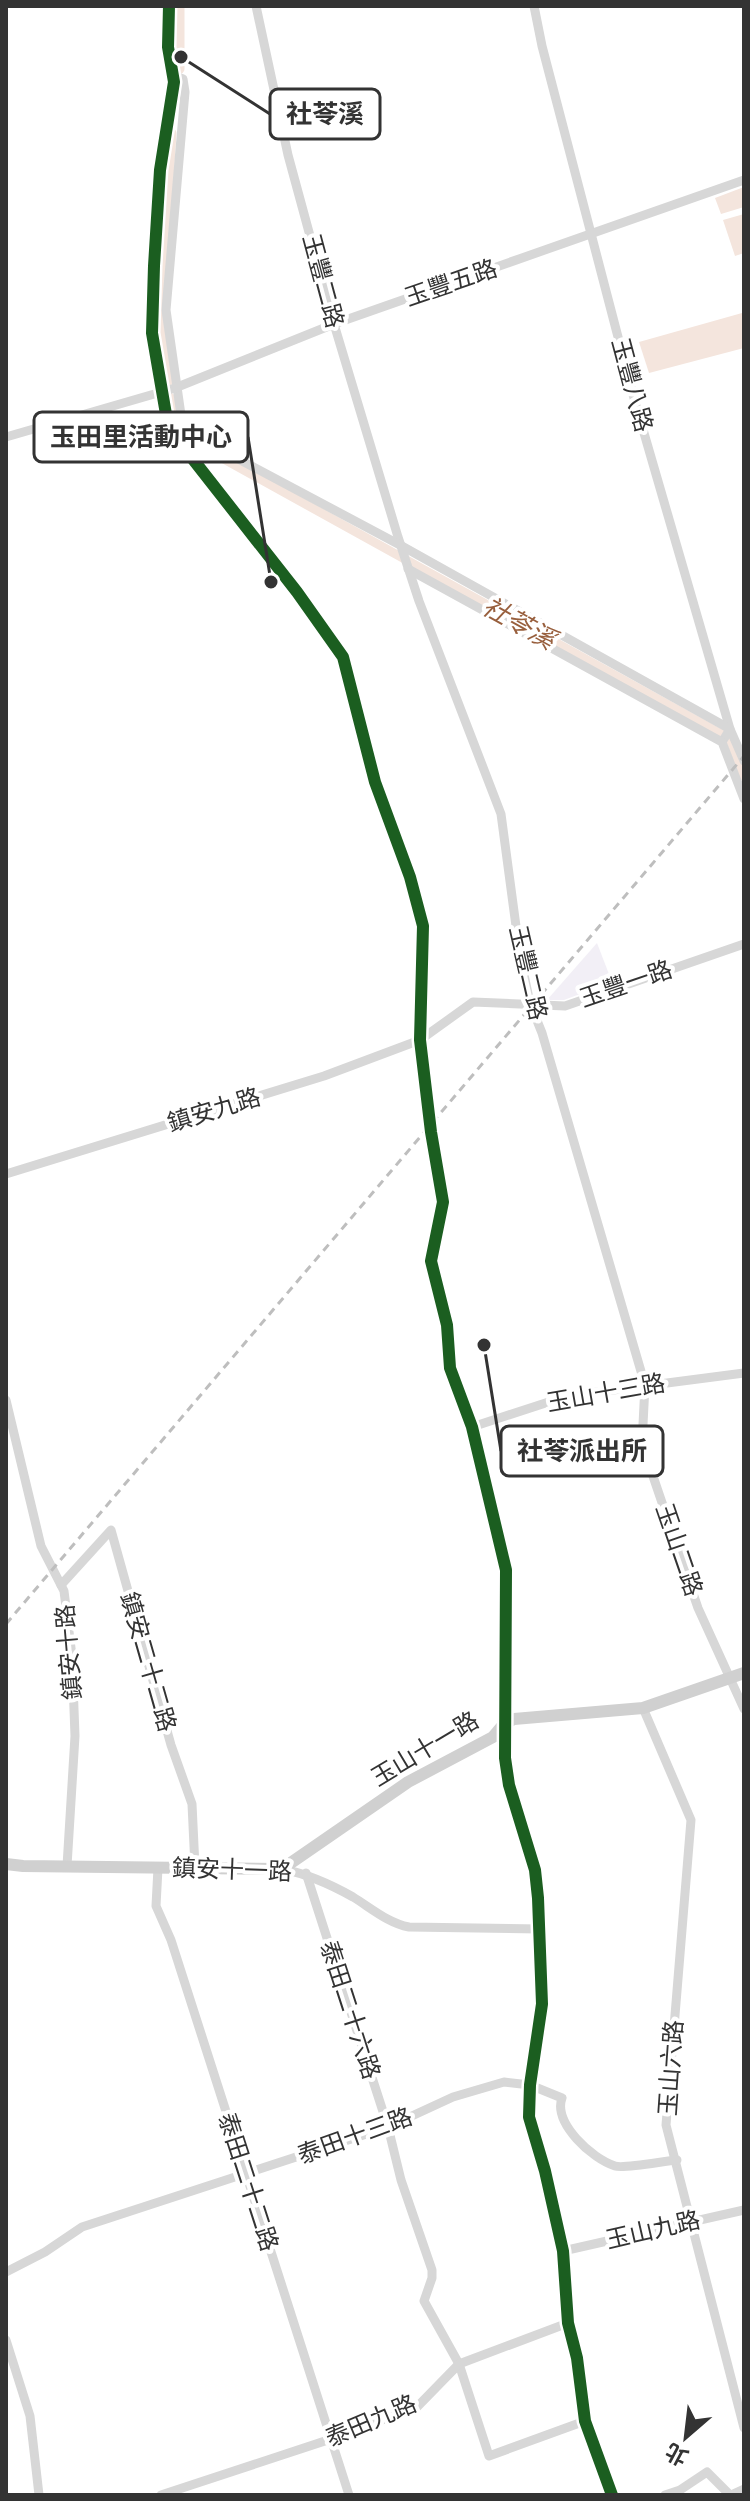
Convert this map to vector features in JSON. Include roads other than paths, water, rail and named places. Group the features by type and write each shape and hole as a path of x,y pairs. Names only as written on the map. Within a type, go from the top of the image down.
{"street":[{"path":"169,6 168,47 173,99 160,170 152,333 167,420 181,444 297,592 343,657 375,782 410,877 423,926 420,1040 443,1202 431,1261 447,1325 450,1368 472,1427 506,1570 504,1724 509,1785 535,1870 542,2004 530,2085 529,2117 563,2251 568,2323 577,2358 585,2421 612,2495"},
{"name":"玉豐二路","path":"256,6 288,155 334,324 405,558 501,814 520,956 530,1003 542,1033 645,1385"},
{"name":"玉豐八路","path":"534,6 591,236 726,735 744,761"},
{"path":"173,75 183,79 185,92 166,310 182,422 201,439 405,558 726,735 744,799"},
{"name":"玉豐五路","path":"6,437 175,388 334,324 744,180"},
{"path":"405,558 726,735"},
{"name":"玉豐一路","path":"420,1040 473,1002 565,1006 744,944"},
{"name":"鎮安九路","path":"6,1174 324,1076 420,1040"},
{"name":"玉山十三路","path":"472,1427 567,1396 744,1373"},
{"name":"玉山二路","path":"645,1385 642,1444 698,1608 744,1709"},
{"name":"鎮安十路","path":"6,1400 41,1546 64,1591 72,1656 75,1736 67,1866"},
{"name":"鎮安二十二路","path":"61,1585 111,1530 171,1745 192,1804 195,1867"},
{"name":"玉山十一路","path":"282,1869 408,1782 493,1737 504,1724 514,1719 643,1708 744,1673"},
{"name":"玉山六路","path":"643,1708 691,1820 666,2125 744,2428"},
{"name":"鎮安十一路","path":"6,1864 282,1869 306,1873 352,1896 398,1925 540,1929"},
{"name":"泰田二十二路","path":"158,1868 156,1906 171,1940 349,2495"},
{"name":"泰田二十六路","path":"306,1873 432,2270 424,2301 459,2364 489,2456 585,2421"},
{"name":"泰田十三路","path":"6,2272 45,2252 82,2227 388,2127 453,2097 504,2082 530,2085"},
{"path":"530,2085 562,2098 559,2106 561,2115 572,2133 590,2150 616,2167 677,2160"},
{"name":"玉山九路","path":"563,2251 744,2210"},
{"name":"泰田九路","path":"161,2495 417,2407 459,2364 568,2323"},
{"path":"6,2340 30,2416 39,2495"},
{"path":"665,2495 680,2490 707,2472 731,2495 744,2489"}],"waterway":[{"name":"社苓溪","path":"180,6 180,69"},
{"name":"社苓溪","path":"168,382 160,328 172,133"},
{"name":"社苓溪","path":"170,397 178,423 195,443 730,739 744,777"}],"railway":[{"path":"6,1624 744,756"}],"place":[{"name":"社苓溪","path":"181,57"},
{"name":"玉田里活動中心","path":"271,582"},
{"name":"社苓派出所","path":"484,1345"}]}
